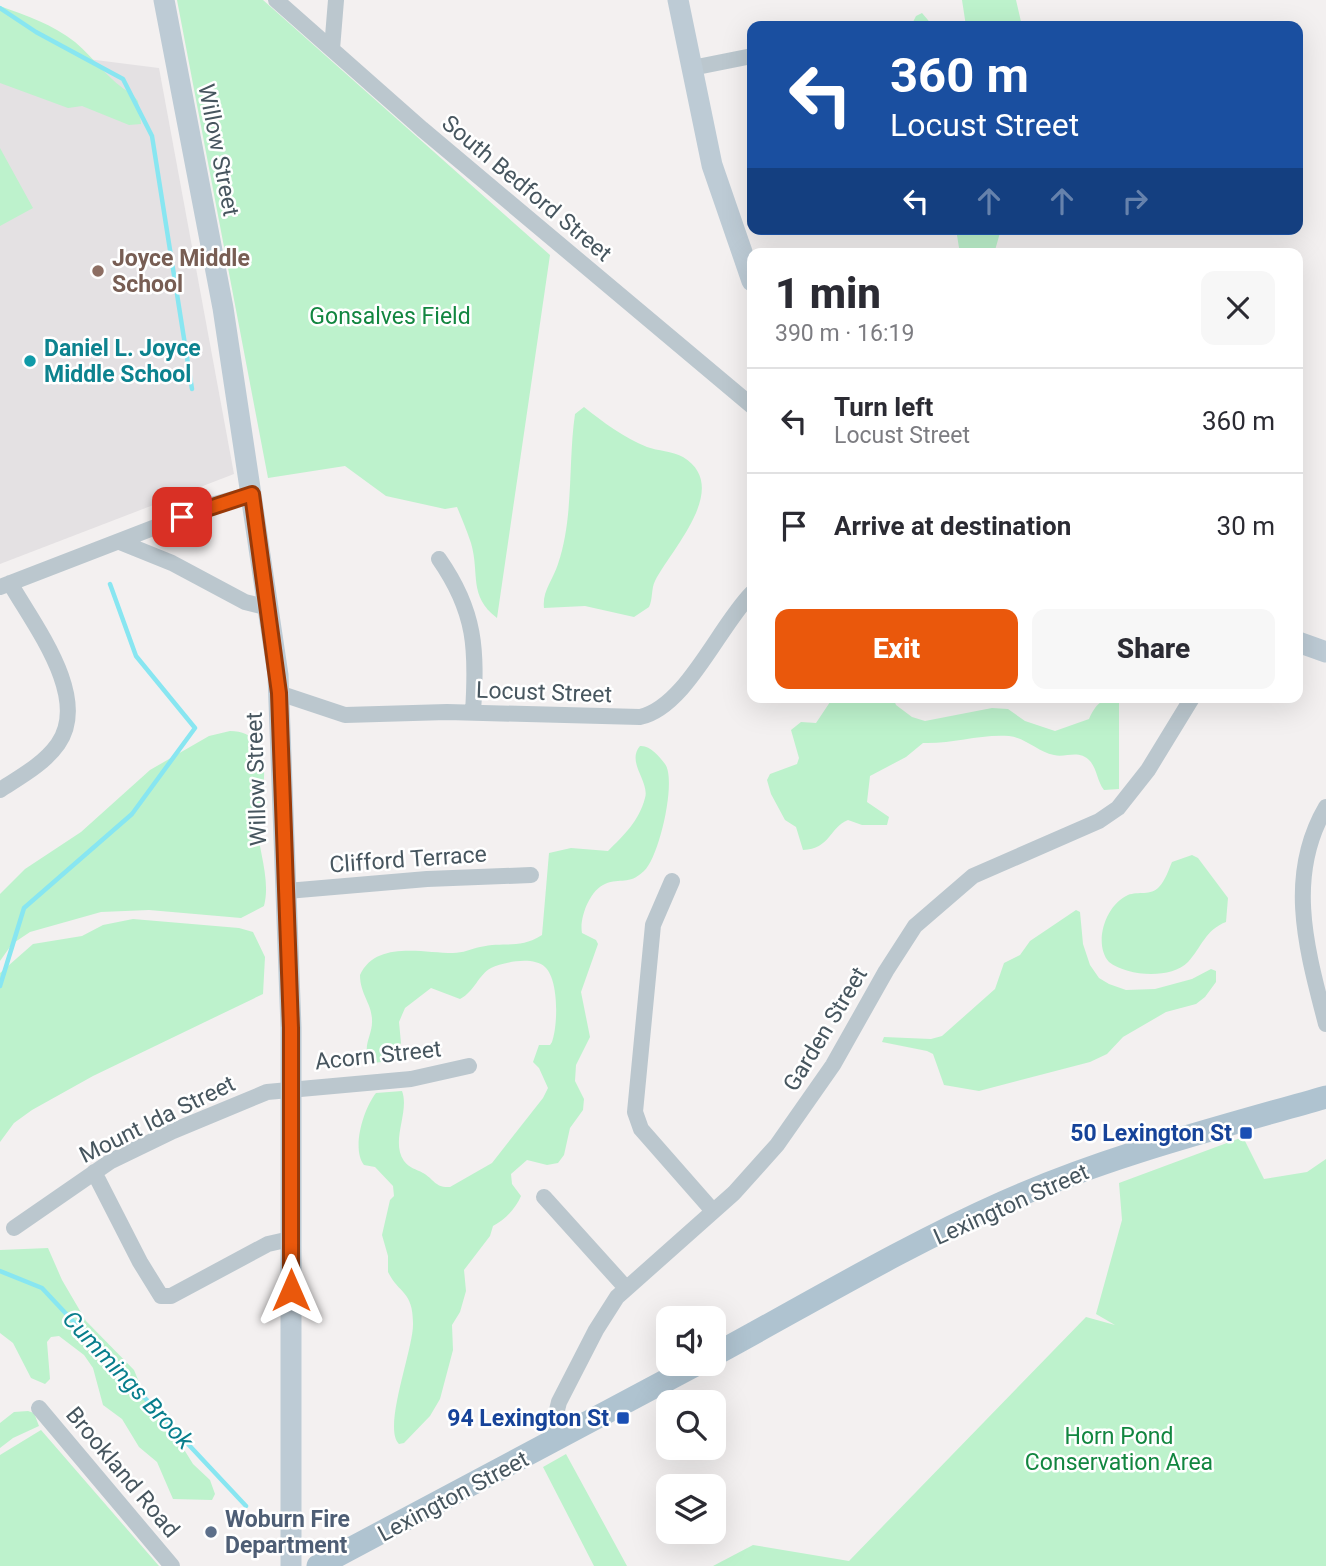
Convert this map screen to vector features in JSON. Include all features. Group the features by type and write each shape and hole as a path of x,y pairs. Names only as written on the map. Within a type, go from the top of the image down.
{"main road":[{"name":"Lexington Street","path":"726,1348 881,1264 1006,1201 1117,1159 1326,1097"},
{"name":"Lexington Street","path":"318,1566 675,1376"}],"street":[{"name":"Willow Street","path":"164,0 223,309 269,608 279,693 291,1088 291,1566"},
{"name":"South Bedford Street","path":"276,0 422,130 747,402"},
{"path":"332,49 336,0"},
{"path":"678,0 715,176 747,268"},
{"path":"692,68 747,57"},
{"path":"0,790 54,749 64,733 69,711 61,674 5,585 215,504 252,494"},
{"path":"120,542 172,563 245,602 269,608"},
{"path":"439,559 459,590 475,640 473,712"},
{"name":"Locust Street","path":"279,693 345,715 473,712 624,718 658,711 677,694 730,617 747,598"},
{"path":"1303,644 1326,652"},
{"name":"Garden Street","path":"556,1441 555,1418 559,1402 609,1308 626,1289 757,1170 805,1107 904,940 920,920 973,876 1090,825 1118,808 1148,770 1189,703"},
{"path":"1326,807 1306,858 1301,906 1307,946 1326,1024"},
{"name":"Clifford Terrace","path":"287,891 427,879 531,875"},
{"path":"673,881 653,925 635,1112 641,1129 713,1211"},
{"name":"Acorn Street","path":"291,1088 411,1079 470,1066"},
{"name":"Mount Ida Street","path":"14,1228 94,1172 173,1131 267,1092 291,1088"},
{"path":"94,1172 140,1262 161,1296 171,1296 271,1242 290,1239"},
{"path":"544,1197 626,1289"},
{"name":"Brookland Road","path":"39,1408 172,1566"}],"shaded area":[{"name":"Joyce Middle School","path":"0,48 159,68 234,474 0,564"}],"green space":[{"name":"Gonsalves Field","path":"177,0 263,0 550,255 497,618 488,610 478,593 474,554 457,507 445,509 386,496 345,466 268,478"},
{"path":"962,0 1016,0 1021,21 965,21"},
{"path":"0,6 48,25 75,42 138,101 141,124 129,125 82,106 68,108 0,83"},
{"path":"922,13 929,21 914,21"},
{"path":"0,148 33,208 0,226"},
{"path":"957,235 999,235 996,248 959,248"},
{"path":"584,407 638,443 683,457 697,470 702,484 694,518 655,581 649,607 634,617 585,606 544,608 548,586 563,546 569,509 575,414"},
{"path":"829,703 895,703 912,717 925,721 992,708 1008,709 1025,721 1055,731 1089,719 1100,703 1119,703 1119,789 1104,790 1086,757 1048,753 1015,737 987,736 923,743 906,757 870,776 867,802 889,817 887,825 862,825 848,820 819,846 803,850 796,827 785,820 767,780 770,774 797,764 799,758 791,730 801,722 816,723"},
{"path":"230,731 252,738 262,755 264,778 257,819 266,885 264,906 241,918 149,910 101,912 30,932 12,944 0,961 0,894 25,869 81,832 150,770 209,736"},
{"path":"640,746 651,749 665,764 668,773 668,801 655,851 644,871 629,880 611,882 600,887 590,898 584,912 582,933 596,940 598,944 581,992 590,1037 576,1065 575,1081 584,1099 583,1110 570,1128 564,1155 558,1163 547,1165 527,1160 511,1174 512,1184 521,1196 510,1213 493,1226 490,1236 464,1270 466,1291 460,1312 452,1325 453,1350 440,1399 430,1416 404,1443 399,1444 394,1422 413,1323 411,1305 388,1272 388,1256 382,1235 390,1200 394,1196 393,1186 375,1167 364,1165 360,1158 359,1139 367,1108 376,1093 402,1091 404,1108 399,1145 404,1161 435,1183 450,1187 492,1163 543,1098 548,1088 539,1068 533,1062 539,1045 550,1045 552,1042 556,1003 553,982 545,967 533,962 518,961 497,966 483,974 460,999 431,988 405,1008 399,1022 401,1043 390,1061 373,1063 367,1053 372,1026 371,1014 360,975 367,964 389,953 457,953 489,945 519,944 542,935 549,853 571,848 608,851 625,833 639,814 645,798 646,792 636,759"},
{"path":"1192,855 1198,858 1228,898 1226,922 1208,934 1188,962 1171,972 1137,973 1109,962 1104,954 1102,936 1113,907 1128,895 1156,890 1163,882 1172,862"},
{"path":"1076,910 1080,912 1083,944 1090,965 1099,978 1109,984 1126,990 1155,989 1192,979 1211,969 1216,971 1216,982 1196,1004 1166,1012 1123,1037 1107,1054 1090,1062 979,1091 944,1085 933,1054 882,1042 884,1037 931,1039 942,1036 995,989 1004,963 1020,955 1030,941"},
{"path":"133,919 239,928 253,932 265,957 263,994 93,1076 32,1110 14,1123 0,1142 0,973 33,944 82,936 103,925"},
{"name":"Horn Pond Conservation Area","path":"1243,1137 1264,1179 1307,1172 1326,1159 1326,1566 713,1566 753,1545 849,1561 1086,1317 1115,1325 1096,1314 1122,1220 1119,1183"},
{"path":"48,1248 62,1280 86,1321 134,1370 145,1397 162,1414 193,1464 210,1480 215,1494 212,1500 173,1499 157,1462 139,1447 122,1419 103,1405 93,1368 84,1355 59,1336 51,1337 47,1342 50,1379 45,1384 31,1378 13,1343 0,1333 0,1250"},
{"path":"14,1412 34,1413 39,1426 13,1438 0,1448 0,1423"},
{"path":"41,1430 159,1566 0,1566 0,1455"},
{"path":"566,1454 627,1566 594,1566 543,1467"}],"waterway":[{"name":"Cummings Brook","path":"0,8 36,32 123,79 152,136 192,389"},
{"name":"Cummings Brook","path":"0,986 24,908 132,814 195,728 136,656 110,584"},
{"name":"Cummings Brook","path":"0,1271 42,1288 246,1506"}],"place":[{"name":"Joyce Middle School","path":"98,271"},
{"name":"Daniel L. Joyce Middle School","path":"30,361"},
{"name":"50 Lexington St","path":"1246,1133"},
{"name":"94 Lexington St","path":"623,1418"},
{"name":"Woburn Fire Department","path":"211,1532"}],"route":[{"path":"182,517 252,494 265,577 278,675 287,891 291,1028 291,1290"}]}
